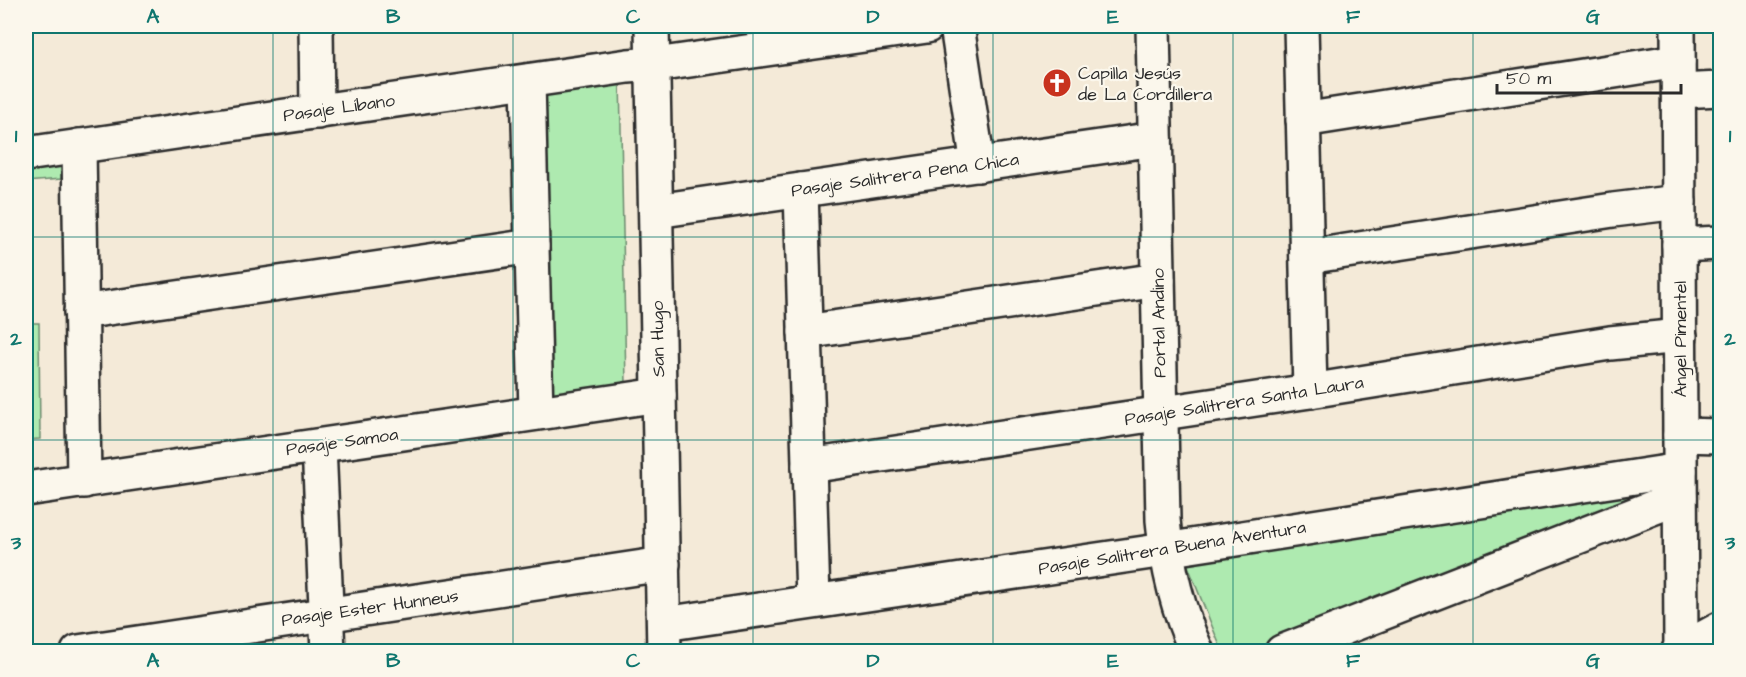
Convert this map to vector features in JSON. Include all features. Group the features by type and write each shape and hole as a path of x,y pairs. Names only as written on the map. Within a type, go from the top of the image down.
{"street":[{"path":"316,26 317,112"},
{"name":"San Hugo","path":"652,26 664,638"},
{"name":"Pasaje Líbano","path":"26,154 628,66 653,65 801,35 927,26"},
{"path":"957,26 978,165"},
{"name":"Portal Andino","path":"1153,26 1160,413 1165,550 1177,601 1185,626 1197,651"},
{"path":"1301,26 1311,391"},
{"name":"Ángel Pimentel","path":"1678,26 1680,651"},
{"path":"1303,120 1679,76 1720,89"},
{"path":"528,81 536,413"},
{"name":"Pasaje Salitrera Pena Chica","path":"656,211 1155,139"},
{"path":"79,146 84,481"},
{"path":"801,190 813,601"},
{"path":"1307,257 1679,202"},
{"path":"1679,245 1720,243"},
{"path":"81,312 532,246"},
{"path":"805,332 1158,280"},
{"name":"Pasaje Salitrera Santa Laura","path":"809,466 1311,391 1610,343 1680,336"},
{"name":"Pasaje Samoa","path":"26,489 659,395"},
{"path":"1680,435 1720,436"},
{"path":"319,446 328,651"},
{"path":"1282,651 1680,483"},
{"name":"Pasaje Salitrera Buena Aventura","path":"664,638 813,601 1165,550 1680,483"},
{"name":"Pasaje Ester Hunneus","path":"78,651 663,564"},
{"path":"1680,651 1720,629"}],"green space":[{"path":"620,78 626,384 543,395 535,88"},
{"path":"63,151 61,179 26,182 26,157"},
{"path":"26,323 39,323 40,439 26,440"},
{"path":"1634,488 1637,502 1271,651 1222,651 1182,551"}],"place":[{"name":"Capilla Jesús de La Cordillera","path":"1057,83"}]}
